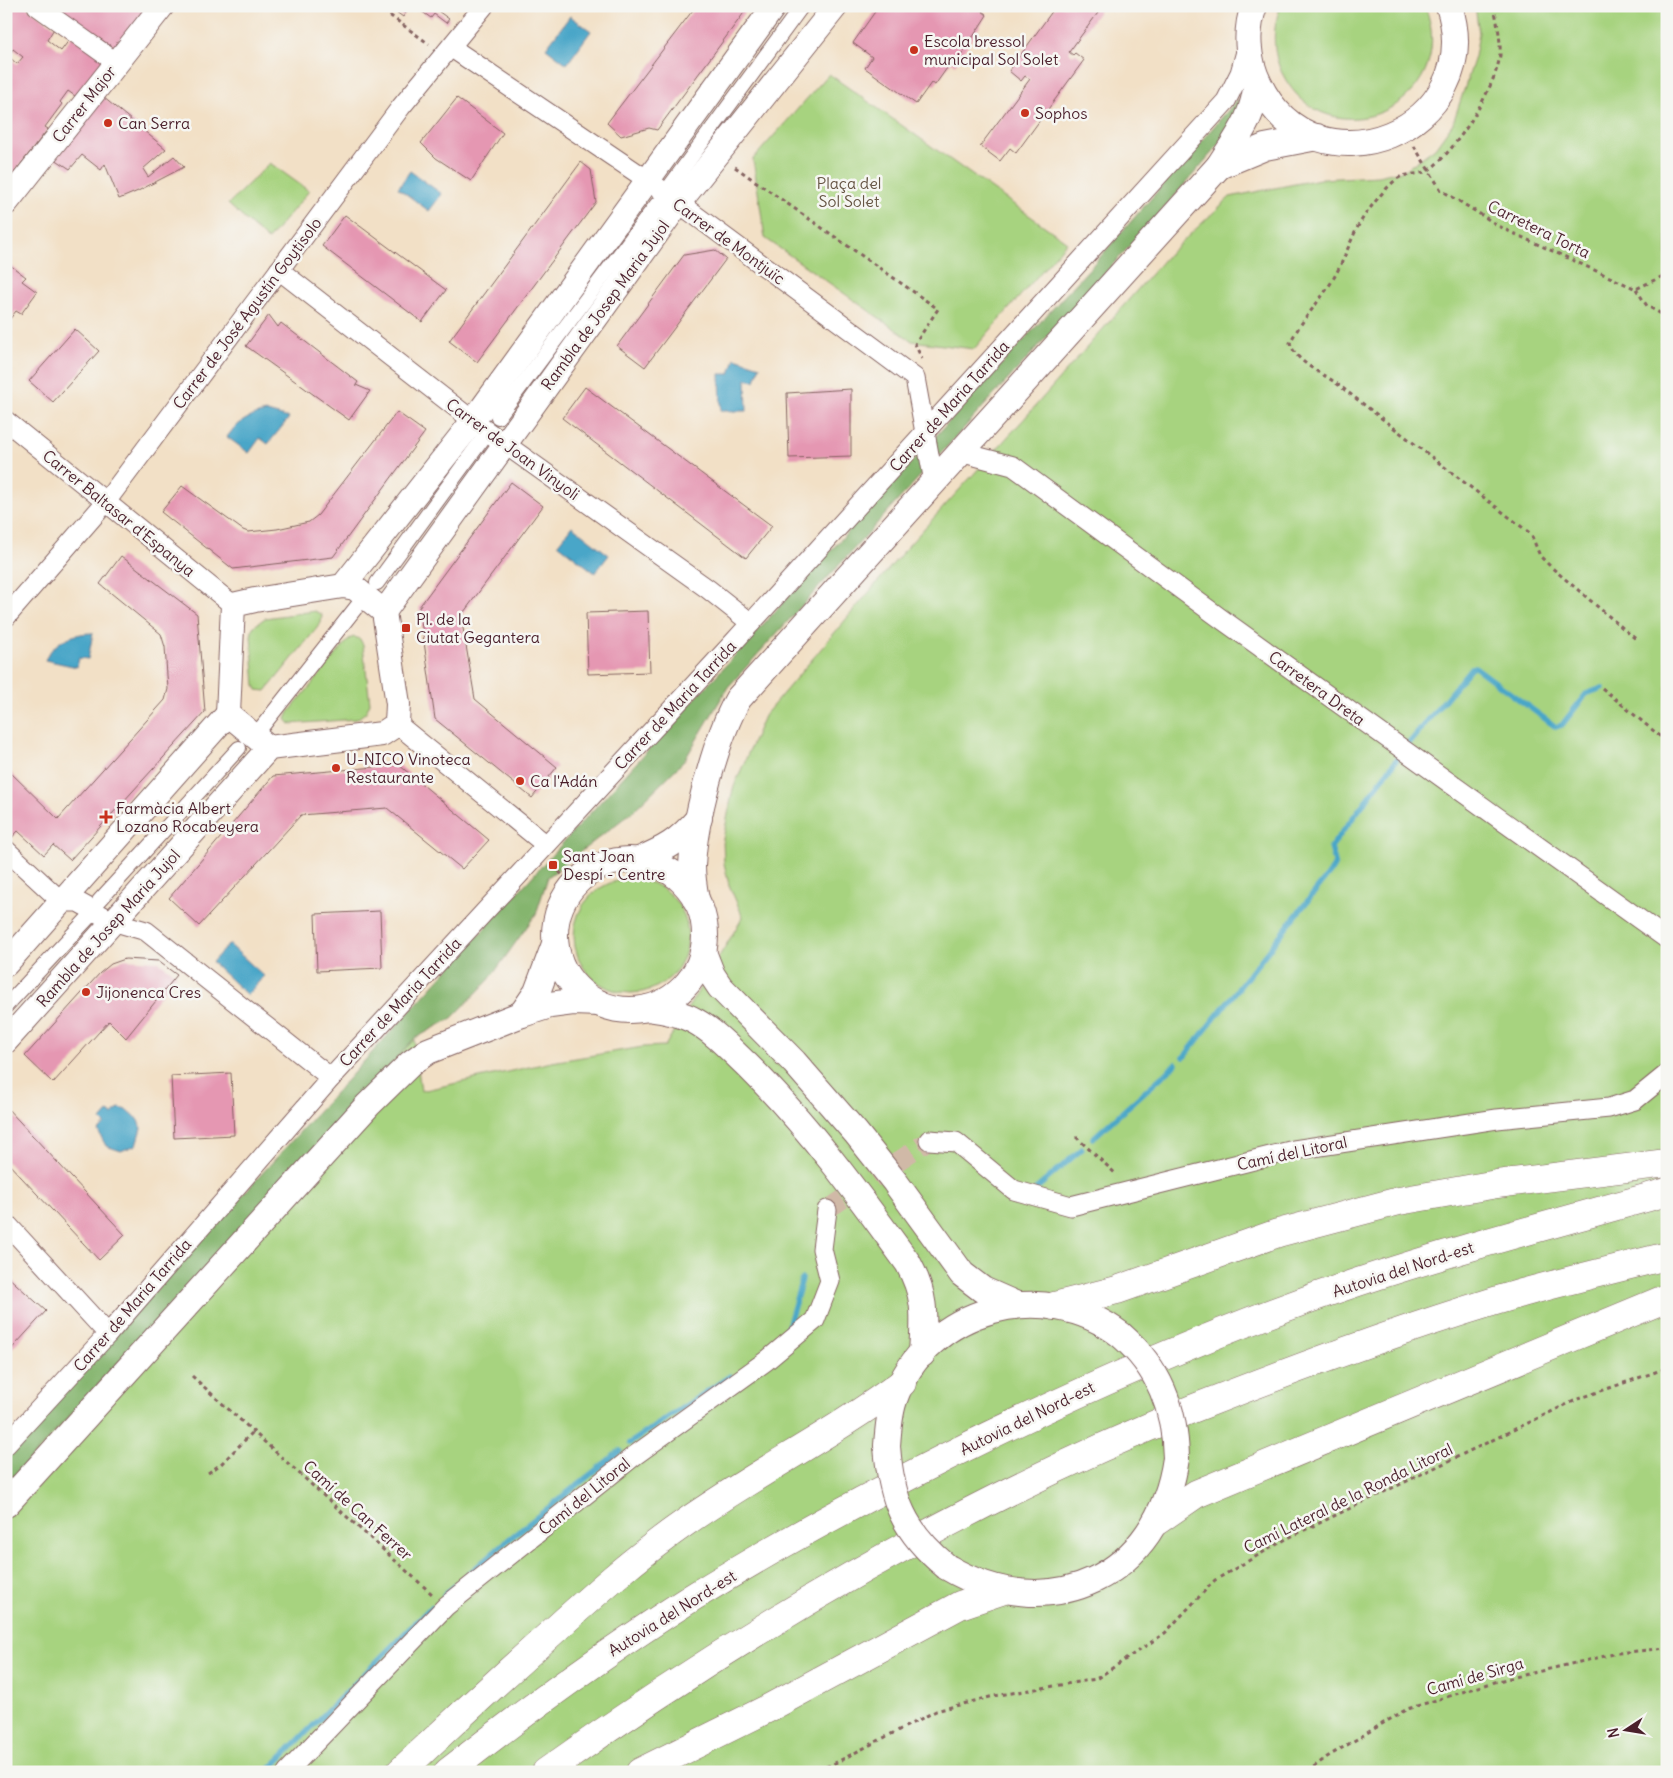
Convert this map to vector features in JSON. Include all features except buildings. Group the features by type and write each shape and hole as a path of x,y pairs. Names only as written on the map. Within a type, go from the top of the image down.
{"highway":[{"path":"1054,1306 1117,1290 1278,1232 1399,1201 1497,1184 1667,1163"},
{"name":"Autovia del Nord-est","path":"448,1772 579,1673 693,1597 862,1500 1055,1403 1139,1366 1356,1282 1465,1248 1667,1192"},
{"path":"546,1772 637,1707 848,1577 974,1510 1075,1461 1192,1410 1380,1340 1522,1293 1667,1256"},
{"path":"1157,1521 1196,1494 1667,1298"},
{"path":"400,1772 593,1596 684,1523 846,1422 902,1383"},
{"path":"640,1772 768,1709 960,1604 1001,1591"}],"main road":[{"path":"1257,81 1278,112 1292,124 1317,137 1354,143 1380,139 1403,129 1431,106 1449,74 1454,37 1449,6"},
{"path":"648,1008 667,1000 683,988 695,971 703,952 704,926 696,900 692,868 699,818 729,715 738,699 1219,166 1251,115 1256,102 1257,81 1248,20"},
{"path":"1219,166 1265,147 1317,137"},
{"path":"637,860 669,847 684,836 699,818"},
{"path":"599,1003 580,991 569,979 558,959 555,944 557,916 564,899 574,885 584,876 602,865 616,861 637,860 659,866 672,873 688,888 696,900"},
{"path":"522,1014 538,992 555,944"},
{"path":"703,952 712,974 720,987 794,1062 856,1133 895,1182 956,1268 983,1290 1017,1305"},
{"path":"6,1504 394,1079 428,1051 522,1014 560,1002 599,1003 623,1010 648,1008 675,1012 695,1020 713,1033 775,1093 826,1152 902,1255 916,1278 924,1302 922,1354"},
{"path":"1038,1304 1054,1306 1098,1319 1121,1335 1144,1357 1161,1384 1173,1419 1176,1458 1171,1488 1157,1521 1127,1557 1102,1576 1068,1589 1021,1594 1001,1591 978,1584 947,1567 914,1535 903,1516 891,1482 886,1446 894,1400 902,1383 922,1354 941,1336 961,1322 978,1314 1017,1305 1038,1304"}],"street":[{"path":"37,6 117,63"},
{"name":"Carrer Major","path":"6,203 162,6"},
{"name":"Carrer de José Agustín Goytisolo","path":"6,617 106,503 401,107 452,48 484,6"},
{"name":"Rambla de Josep Maria Jujol","path":"377,583 664,194 774,6"},
{"name":"Rambla de Josep Maria Jujol","path":"384,612 487,434 802,6"},
{"name":"Rambla de Josep Maria Jujol","path":"498,417 664,194 836,6"},
{"name":"Carrer de Maria Tarrida","path":"6,1445 108,1334 331,1078 926,433 1226,100 1240,73 1248,20"},
{"name":"Carrer de Montjuïc","path":"452,48 664,194 915,378 934,482"},
{"name":"Carrer de Joan Vinyoli","path":"279,270 487,434 708,589 751,623"},
{"name":"Carrer Baltasar d'Espanya","path":"6,421 233,606"},
{"name":"Rambla de Josep Maria Jujol","path":"343,586 487,434"},
{"name":"Carretera Dreta","path":"960,452 1013,466 1236,630 1667,939"},
{"path":"6,964 228,714 233,606 255,600 343,586 355,588 384,612 398,704 397,724"},
{"name":"Rambla de Josep Maria Jujol","path":"6,1041 112,921 265,738 358,605"},
{"path":"228,714 265,738 382,734 397,724"},
{"path":"397,724 542,848"},
{"name":"Rambla de Josep Maria Jujol","path":"99,901 239,748"},
{"path":"6,850 62,902 78,902 112,921 146,931 331,1078"},
{"name":"Rambla de Josep Maria Jujol","path":"6,1006 89,916"},
{"name":"Camí del Litoral","path":"929,1140 956,1142 1014,1190 1071,1206 1294,1150 1496,1118 1609,1108 1635,1100 1667,1074"},
{"name":"Camí del Litoral","path":"287,1772 446,1606 634,1456 766,1361 815,1320 830,1281 822,1249 828,1210"},
{"path":"6,1223 108,1334"}],"path":[{"path":"377,6 431,45 437,66"},
{"path":"1494,6 1499,30 1500,54 1496,73 1481,103 1457,142 1429,170 1400,178 1370,208 1354,232 1336,274 1316,308 1298,326 1290,343 1294,353 1336,383 1531,534 1540,556 1638,641"},
{"name":"Carretera Torta","path":"1403,129 1441,190 1504,229 1636,289"},
{"path":"734,166 938,309 914,344 925,366"},
{"path":"1667,274 1636,289 1647,306 1667,317"},
{"path":"1602,688 1667,742"},
{"path":"542,848 574,885"},
{"path":"1076,1137 1134,1190"},
{"name":"Camí Lateral de la Ronda Litoral","path":"811,1772 831,1765 936,1711 994,1696 1096,1679 1165,1633 1215,1580 1288,1538 1578,1399 1667,1368"},
{"name":"Camí de Can Ferrer","path":"192,1376 446,1606"},
{"path":"208,1473 221,1464 254,1432"},
{"name":"Camí de Sirga","path":"1307,1772 1327,1757 1407,1709 1517,1676 1618,1653 1667,1648"}],"green space":[{"path":"1281,6 1425,6 1432,41 1425,71 1409,95 1385,111 1357,118 1329,115 1303,101 1282,73 1276,57 1274,40 1276,22"},
{"path":"1475,6 1667,6 1667,1772 6,1772 6,1485 414,1039 421,1091 552,1062 643,1047 665,1046 743,917 729,885 724,863 723,839 733,789 764,716 909,545 1024,419 1167,256 1230,197 1320,179 1378,176 1405,170 1435,148 1453,123 1475,57 1479,33"},
{"name":"Plaça del Sol Solet","path":"829,74 1067,242 974,349 912,341 765,238 753,159"},
{"path":"1238,99 1239,121 1167,205 728,687 684,761 632,812 548,877 536,914 489,980 452,1018 414,1039 6,1485 6,1455 539,869 1100,257"},
{"path":"270,163 309,191 268,240 228,204"},
{"path":"315,611 322,615 321,623 266,691 257,690 251,636 253,627 265,618"},
{"path":"354,637 360,639 363,645 370,703 366,712 357,719 290,724 286,719 289,712 349,639"},
{"path":"631,879 653,883 672,895 684,914 688,936 684,958 672,977 653,989 631,993 609,989 590,977 578,958 574,936 578,914 590,895 609,883"}],"water":[{"path":"570,16 591,31 567,64 546,48"},
{"path":"410,171 442,194 429,211 398,188"},
{"path":"735,358 760,366 755,381 746,379 747,411 721,411 720,374 730,374"},
{"path":"267,412 289,418 268,444 260,438 249,453 227,437 244,420"},
{"path":"572,526 609,555 595,573 558,544"},
{"path":"93,633 88,659 79,658 77,667 45,660 53,648 65,639"},
{"path":"229,944 264,976 247,995 212,962"},
{"path":"119,1108 127,1110 133,1115 141,1128 136,1145 121,1151 106,1146 98,1131 105,1124 101,1120 108,1112 113,1115"}],"waterway":[{"path":"1405,748 1471,668 1475,667 1556,727 1562,725 1586,694 1602,688"},
{"path":"1184,1057 1332,870 1335,863 1331,847 1397,759"},
{"path":"1093,1138 1176,1064"},
{"path":"1037,1188 1082,1149"},
{"path":"779,1339 788,1327 802,1279"},
{"path":"630,1443 730,1376"},
{"path":"444,1595 508,1540 620,1451"},
{"path":"267,1772 431,1607"}],"tunnel":[{"path":"827,1210 929,1140"}],"place":[{"name":"Escola bressol municipal Sol Solet","path":"914,50"},
{"name":"Sophos","path":"1025,113"},
{"name":"Can Serra","path":"108,123"},
{"name":"Pl. de la Ciutat Gegantera","path":"406,628"},
{"name":"U-NICO Vinoteca Restaurante","path":"336,768"},
{"name":"Ca l'Adán","path":"520,781"},
{"name":"Farmàcia Albert Lozano Rocabeyera","path":"106,817"},
{"name":"Sant Joan Despí - Centre","path":"553,865"},
{"name":"Jijonenca Cres","path":"86,992"}]}
